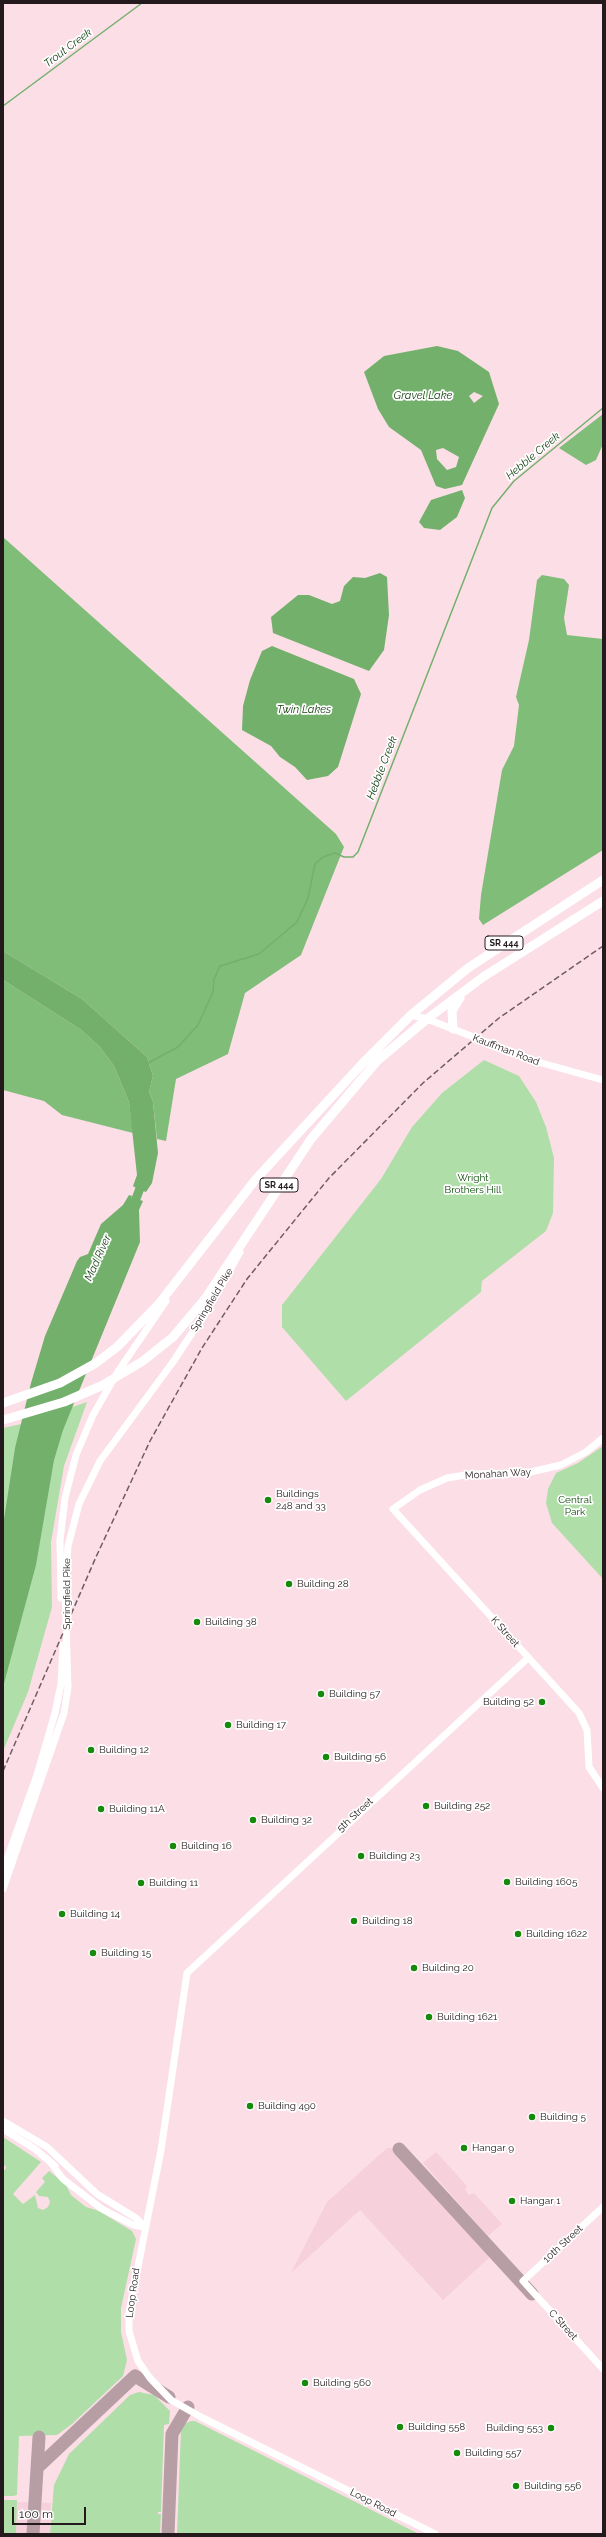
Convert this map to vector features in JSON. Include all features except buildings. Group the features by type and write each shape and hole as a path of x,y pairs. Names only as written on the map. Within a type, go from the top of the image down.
{"highway":[{"name":"SR 444","path":"3,1403 45,1390 75,1375 109,1353 129,1336 158,1305 238,1202 317,1112 411,1015 468,968 603,880"},
{"name":"SR 444","path":"3,1420 41,1410 80,1396 143,1361 173,1337 197,1311 294,1162 333,1111 378,1061 427,1019 483,976 603,900"},
{"path":"453,1029 451,1014 455,1002 533,944"}],"street":[{"name":"Kauffman Road","path":"411,1015 427,1019 500,1048 554,1067 603,1080"},
{"name":"Springfield Pike","path":"3,1870 41,1762 55,1713 61,1684 63,1644 60,1540 65,1498 76,1455 93,1415 117,1373 168,1298 238,1202"},
{"name":"Springfield Pike","path":"3,1889 62,1721 66,1702 68,1673 65,1589 68,1546 80,1504 93,1474 108,1449 173,1362 210,1307 268,1202"},
{"name":"Monahan Way","path":"392,1509 420,1490 447,1478 471,1474 526,1474 561,1465 586,1452 603,1438"},
{"name":"K Street","path":"392,1509 584,1721 588,1734 589,1767 603,1788"},
{"name":"5th Street","path":"185,1976 190,1968 277,1887 528,1658"},
{"name":"Loop Road","path":"185,1976 163,2137 130,2302 128,2321 132,2342 138,2360 158,2388 179,2405 200,2417 435,2534"},
{"path":"3,2120 47,2147 97,2194 136,2218 145,2227"},
{"path":"3,2130 11,2133 51,2163 60,2176 111,2215 133,2225 145,2227"},
{"name":"10th Street","path":"523,2281 603,2207"},
{"name":"C Street","path":"523,2281 603,2369"}],"shaded area":[{"path":"603,414 603,444 596,460 586,465 559,448"},
{"path":"3,537 336,834 344,847 301,955 245,993 228,1054 176,1079 166,1141 157,1139 153,1102 149,1092 153,1076 147,1057 82,999 3,951"},
{"path":"542,575 564,579 569,585 564,618 567,635 603,639 603,850 483,925 479,919 481,895 502,770 514,746 519,705 516,697 529,640 537,580"},
{"path":"3,980 80,1029 99,1046 114,1066 129,1102 133,1133 62,1115 44,1101 3,1090"},
{"path":"387,2148 393,2148 491,2256 443,2300 360,2210 291,2273 327,2202"},
{"path":"436,2152 467,2186 465,2190 469,2195 474,2193 502,2224 488,2236 423,2163"},
{"path":"17,2502 51,2503 50,2534 16,2534"}],"green space":[{"name":"Wright Brothers Hill","path":"484,1060 519,1076 536,1102 546,1127 554,1158 553,1213 546,1231 482,1281 481,1292 346,1401 282,1327 282,1305 381,1179 412,1127 442,1093"},
{"path":"87,1402 64,1466 51,1542 52,1607 28,1692 3,1751 3,1428 26,1423"},
{"name":"Central Park","path":"603,1446 603,1579 552,1523 546,1503 548,1489 556,1473 578,1463"},
{"path":"3,2137 41,2162 13,2194 23,2204 35,2195 38,2208 43,2210 48,2207 50,2202 48,2197 39,2196 36,2192 45,2182 42,2178 49,2171 66,2185 71,2195 86,2207 99,2211 132,2231 136,2239 121,2308 121,2332 127,2360 123,2376 72,2424 57,2435 19,2436 17,2495 13,2496 3,2496 3,2172 6,2168 5,2165 3,2167"},
{"path":"139,2392 154,2395 170,2411 169,2424 164,2425 161,2512 158,2512 158,2514 161,2514 160,2534 50,2534 54,2485 69,2454 130,2395"},
{"path":"195,2421 419,2534 177,2534 181,2429 184,2424"},
{"path":"3,2500 17,2500 16,2534 3,2534"}],"water":[{"name":"Gravel Lake","path":"437,346 458,351 489,372 499,404 462,485 445,489 436,486 421,450 389,427 378,409 364,372 384,356","holes":["474,392 483,396 474,403 469,396","443,448 459,457 456,467 447,470 437,459 436,450"]},
{"path":"462,490 465,498 457,517 440,530 424,528 419,522 431,500"},
{"path":"380,573 387,577 389,615 384,650 369,671 273,633 271,617 298,595 309,595 332,604 340,601 344,586 353,577 365,578"},
{"name":"Twin Lakes","path":"272,646 354,679 361,694 338,767 328,776 307,780 295,767 280,757 271,746 242,730 243,706 250,680 262,651"},
{"path":"3,951 82,999 147,1057 153,1076 149,1092 153,1102 158,1153 152,1183 146,1192 143,1191 145,1185 141,1190 138,1188 139,1183 136,1188 133,1186 137,1175 129,1102 114,1066 99,1046 80,1029 3,980"},
{"path":"129,1195 132,1196 131,1202 135,1197 138,1198 136,1205 140,1200 143,1201 139,1210 140,1242 63,1430 54,1460 36,1565 3,1687 3,1526 15,1448 31,1383 45,1336 77,1261 80,1257 88,1254 101,1224 123,1205"}],"waterway":[{"name":"Trout Creek","path":"3,106 142,3"},
{"name":"Hebble Creek","path":"148,1063 178,1047 198,1025 213,992 214,979 220,966 259,954 297,922 308,898 315,864 323,857 335,853 344,857 353,857 358,852 492,508 514,481 603,408"},
{"name":"Mad River","path":"132,1209 144,1178"}],"taxiway":[{"path":"399,2149 532,2294"},
{"path":"37,2468 135,2376 169,2397"},
{"path":"168,2534 172,2434 188,2407"},
{"path":"33,2534 39,2437"}],"railway":[{"path":"3,1771 96,1557 150,1441 202,1348 247,1279 329,1178 423,1083 499,1018 603,946"}],"place":[{"name":"Buildings 248 and 33","path":"268,1500"},
{"name":"Building 28","path":"289,1584"},
{"name":"Building 38","path":"197,1622"},
{"name":"Building 57","path":"321,1694"},
{"name":"Building 52","path":"542,1702"},
{"name":"Building 17","path":"228,1725"},
{"name":"Building 12","path":"91,1750"},
{"name":"Building 56","path":"326,1757"},
{"name":"Building 252","path":"426,1806"},
{"name":"Building 11A","path":"101,1809"},
{"name":"Building 32","path":"253,1820"},
{"name":"Building 16","path":"173,1846"},
{"name":"Building 23","path":"361,1856"},
{"name":"Building 1605","path":"507,1882"},
{"name":"Building 11","path":"141,1883"},
{"name":"Building 14","path":"62,1914"},
{"name":"Building 18","path":"354,1921"},
{"name":"Building 1622","path":"518,1934"},
{"name":"Building 15","path":"93,1953"},
{"name":"Building 20","path":"414,1968"},
{"name":"Building 1621","path":"429,2017"},
{"name":"Building 490","path":"250,2106"},
{"name":"Building 5","path":"532,2117"},
{"name":"Hangar 9","path":"464,2148"},
{"name":"Hangar 1","path":"512,2201"},
{"name":"Building 560","path":"305,2383"},
{"name":"Building 558","path":"400,2427"},
{"name":"Building 553","path":"551,2428"},
{"name":"Building 557","path":"457,2453"},
{"name":"Building 556","path":"516,2486"}]}
